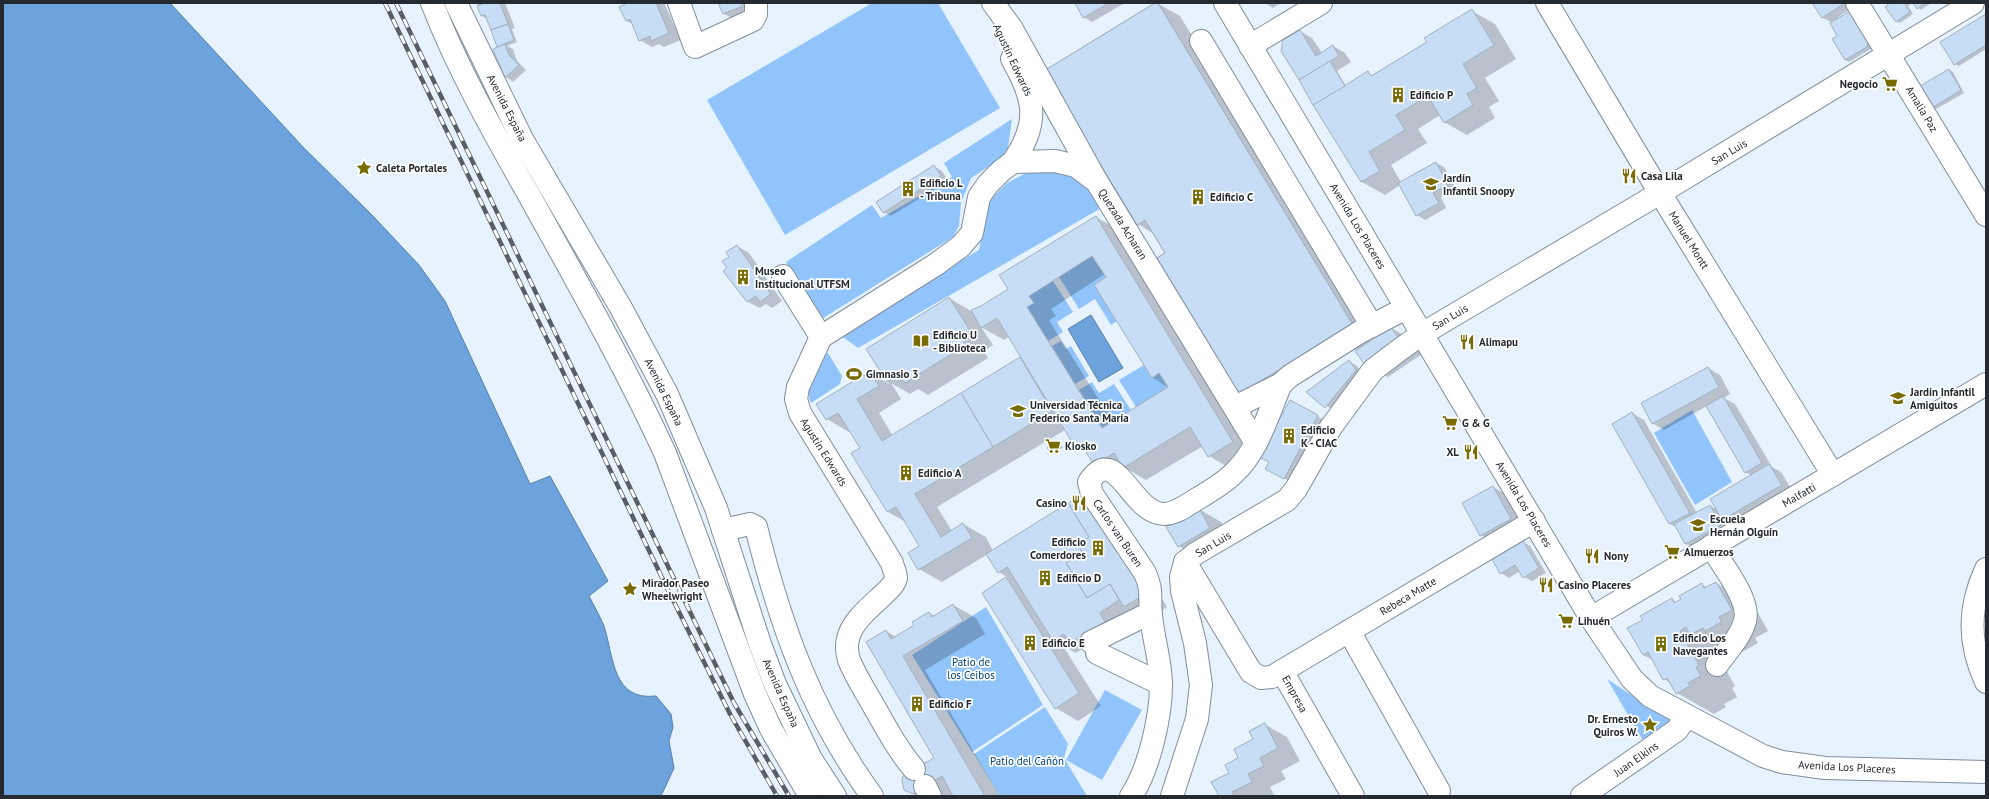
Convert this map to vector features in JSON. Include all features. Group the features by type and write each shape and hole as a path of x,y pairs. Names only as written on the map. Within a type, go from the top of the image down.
{"street":[{"name":"Avenida España","path":"432,3 446,40 501,146 606,334 647,414 665,452 755,694 771,729 810,796"},
{"name":"Avenida España","path":"456,3 522,138 621,308 667,394 716,508 760,644 775,684 811,759 835,796"},
{"path":"679,3 695,46 753,20 756,14 756,3"},
{"name":"Agustín Edwards","path":"923,784 899,751 859,680 846,649 850,629 857,618 892,586 896,579 892,564 800,413 796,399 798,386 821,337 935,265 961,246 972,233 979,198 988,184 1013,162 1029,130 1033,115 1031,101 1025,81 1000,38 989,3"},
{"name":"Quezada Acharan","path":"993,3 1012,29 1097,182 1256,442"},
{"name":"Avenida Los Placeres","path":"1225,3 1592,618 1632,680 1650,696 1686,717 1763,756 1782,762 1825,768 1986,772"},
{"path":"1250,46 1321,3"},
{"name":"Manuel Montt","path":"1547,3 1660,193 1833,475"},
{"name":"Amalia Paz","path":"1857,3 1986,215"},
{"name":"San Luis","path":"1172,796 1197,719 1201,685 1195,643 1182,591 1181,577 1185,562 1195,554 1287,500 1296,489 1331,427 1373,370 1422,334 1660,193 1973,3"},
{"path":"1201,41 1372,326"},
{"path":"1013,162 1042,160 1067,162 1076,166 1097,182"},
{"path":"783,276 821,337"},
{"path":"1236,407 1281,384 1290,376 1372,326 1406,308"},
{"path":"1256,442 1281,384"},
{"name":"Malfatti","path":"1592,618 1986,384"},
{"name":"Carlos van Buren","path":"1131,796 1151,750 1157,719 1161,684 1150,613 1151,586 1145,573 1092,494 1089,488 1089,482 1098,472 1112,470 1118,474 1138,502 1144,507 1163,514 1177,511 1207,493 1234,473 1256,442"},
{"name":"Rebeca Matte","path":"1282,671 1534,521"},
{"path":"723,530 750,524 756,527 770,584 802,674 834,737 852,768 872,796"},
{"path":"1711,546 1745,606 1745,619 1738,637 1717,665"},
{"name":"Empresa","path":"1185,562 1251,672 1261,678 1272,677 1282,671 1353,796"},
{"path":"1986,569 1974,600 1972,617 1975,646 1986,682"},
{"path":"1150,613 1094,648 1161,684"},
{"path":"1349,631 1439,791"},
{"name":"Juan Elkins","path":"1582,796 1677,730 1686,717"},
{"path":"1145,796 1151,750"}],"green space":[{"path":"872,3 938,3 1000,108 785,235 707,100"},
{"path":"1012,119 1007,155 971,178 961,203 959,226 953,237 820,320 786,262 872,205 881,218 952,177 944,163"},
{"path":"1060,167 1085,179 1103,207 858,348 836,332 979,250 988,202 1007,183 1034,169"},
{"path":"1092,256 1106,277 1117,321 1111,325 1095,299 1079,309 1059,277"},
{"path":"1053,281 1073,312 1057,322 1063,332 1048,341 1027,307 1034,303 1029,296"},
{"path":"1061,341 1066,349 1071,346 1089,376 1075,384 1052,346"},
{"path":"828,353 842,376 840,384 811,403 809,391 812,379 825,355"},
{"path":"1144,365 1152,378 1159,373 1168,387 1136,407 1119,380"},
{"path":"1092,382 1099,393 1114,384 1131,410 1102,428 1079,390"},
{"path":"1692,410 1732,482 1695,505 1654,433"},
{"name":"Patio de los Ceibos","path":"986,607 1043,705 972,752 912,655"},
{"path":"1607,679 1671,721 1645,744"},
{"path":"1105,690 1142,710 1102,780 1066,760"},
{"name":"Patio del Cañón","path":"1045,707 1068,744 1064,758 1087,796 1000,796 974,754"}],"shaded area":[{"path":"3,3 170,3 303,147 372,215 419,265 445,301 530,484 550,476 608,581 589,596 604,626 617,674 623,684 631,692 642,696 656,696 671,714 673,727 669,741 674,768 661,796 3,796"},
{"path":"1091,315 1123,368 1099,382 1068,329"}],"building":[{"path":"484,3 500,3 508,24 491,30 485,15 481,16 477,6"},
{"path":"627,3 656,3 669,33 651,41 650,36 639,41 630,19 626,21 619,7"},
{"path":"718,3 741,3 743,6 723,14"},
{"path":"1075,3 1109,3 1083,18"},
{"name":"Edificio C","path":"1155,3 1158,3 1353,325 1239,394 1157,258 1165,253 1145,220 1137,225 1044,71"},
{"name":"Edificio C","path":"1155,3 1158,3 1353,325 1239,394 1157,258 1165,253 1145,220 1137,225 1044,71"},
{"path":"1812,3 1845,3 1822,18"},
{"path":"1887,3 1906,3 1905,4 1910,12 1896,22 1885,7 1888,5"},
{"path":"1913,3 1925,3 1917,9"},
{"name":"Edificio P","path":"1472,9 1494,45 1463,64 1477,88 1467,94 1473,105 1444,123 1428,96 1396,115 1405,130 1369,152 1380,171 1361,182 1313,105 1368,71 1371,76 1427,42 1424,38"},
{"path":"1850,11 1868,42 1867,47 1845,60 1832,39 1837,36 1830,23"},
{"path":"1986,14 1986,45 1954,65 1940,42"},
{"path":"508,24 514,40 497,47 491,30"},
{"path":"1300,30 1316,56 1333,45 1339,56 1299,80 1281,51 1283,40"},
{"path":"505,44 509,55 519,65 505,78 493,49"},
{"path":"1330,61 1345,86 1313,105 1299,80"},
{"path":"1949,69 1961,90 1932,108 1920,86"},
{"path":"1436,162 1448,185 1433,193 1439,203 1416,216 1398,183"},
{"name":"Edificio L - Tribuna","path":"934,165 941,176 883,213 876,202"},
{"path":"1096,216 1233,442 1208,457 1190,427 1123,468 1114,453 1094,465 1081,444 1075,447 997,318 981,328 971,310 981,306 1008,289 999,275","holes":["1092,256 1106,277 1094,285 1152,378 1159,373 1168,387 1102,428 1027,307 1034,303 1029,296"]},
{"name":"Museo Institucional UTFSM","path":"737,245 771,294 760,302 756,296 747,302 723,271 727,268 722,261 729,257 726,252"},
{"name":"Edificio U - Biblioteca","path":"949,297 971,332 962,338 966,345 905,383 899,374 887,382 866,349"},
{"path":"1391,327 1400,340 1365,365 1355,351"},
{"path":"1020,357 1052,411 993,447 961,393"},
{"path":"1349,360 1356,370 1325,408 1306,392"},
{"path":"1708,367 1719,387 1652,424 1641,403"},
{"name":"Edificio A","path":"870,371 879,386 857,399 882,441 961,393 993,447 915,494 941,537 963,523 972,538 918,570 908,553 919,546 896,507 887,512 851,453 860,448 838,413 826,420 816,404"},
{"path":"1723,396 1762,463 1745,473 1706,406"},
{"name":"Edificio K - CIAC","path":"1290,400 1318,415 1284,479 1265,469 1269,462 1259,457"},
{"path":"1632,412 1690,513 1669,524 1612,424"},
{"name":"Kiosko","path":"1056,440 1060,445 1051,452 1047,448"},
{"path":"1769,464 1782,485 1722,520 1710,499"},
{"path":"1493,486 1511,519 1480,536 1462,503"},
{"name":"Edificio Comerdores","path":"1083,494 1145,594 1124,607 1110,584 1087,598 1066,563 1082,552 1077,544 1089,537 1068,503"},
{"name":"Edificio D","path":"1068,503 1089,537 1077,544 1082,552 1066,563 1087,598 1110,584 1119,600 1100,613 1105,622 1070,643 1064,634 1053,641 1007,567 998,573 986,554"},
{"name":"Escuela Hernán Olguín","path":"1710,505 1721,525 1685,544 1674,524"},
{"path":"1199,508 1210,528 1178,547 1166,527"},
{"path":"1523,541 1539,568 1523,578 1515,565 1500,574 1492,559"},
{"name":"Edificio E","path":"1006,577 1079,693 1055,709 982,593"},
{"name":"Edificio Los Navegantes","path":"1716,582 1732,610 1719,617 1722,622 1705,631 1703,628 1690,635 1686,627 1680,631 1699,665 1696,667 1701,676 1688,683 1690,686 1676,694 1667,678 1663,680 1648,652 1643,655 1627,628 1643,620 1640,616 1672,598 1674,603 1681,599 1679,596 1702,583 1704,588"},
{"name":"Edificio F","path":"953,604 963,621 903,656 985,796 953,796 942,776 913,794 904,790 902,781 903,776 934,758 866,642 886,630 891,639 914,625 912,622 929,612 932,617"},
{"path":"1265,723 1278,748 1260,758 1264,766 1248,774 1252,782 1232,792 1234,796 1219,796 1211,782 1229,773 1225,765 1238,758 1234,749 1253,739 1249,731"}],"railway":[{"path":"385,3 668,590 730,714 777,796"},
{"path":"396,3 734,703 789,796"}],"place":[{"name":"Negocio","path":"1890,84"},
{"name":"Edificio P","path":"1398,95"},
{"name":"Caleta Portales","path":"364,168"},
{"name":"Casa Lila","path":"1629,176"},
{"name":"Jardín Infantil Snoopy","path":"1431,184"},
{"name":"Edificio L - Tribuna","path":"908,189"},
{"name":"Edificio C","path":"1198,197"},
{"name":"Museo Institucional UTFSM","path":"743,277"},
{"name":"Edificio U - Biblioteca","path":"921,341"},
{"name":"Alimapu","path":"1467,342"},
{"name":"Gimnasio 3","path":"854,374"},
{"name":"Jardín Infantil Amiguitos","path":"1898,398"},
{"name":"Universidad Técnica Federico Santa María","path":"1018,411"},
{"name":"G & G","path":"1450,423"},
{"name":"Edificio K - CIAC","path":"1289,436"},
{"name":"Kiosko","path":"1053,446"},
{"name":"XL","path":"1471,452"},
{"name":"Edificio A","path":"906,473"},
{"name":"Casino","path":"1079,503"},
{"name":"Escuela Hernán Olguín","path":"1698,525"},
{"name":"Edificio Comerdores","path":"1098,548"},
{"name":"Almuerzos","path":"1672,552"},
{"name":"Nony","path":"1592,556"},
{"name":"Edificio D","path":"1045,578"},
{"name":"Casino Placeres","path":"1546,585"},
{"name":"Mirador Paseo Wheelwright","path":"630,589"},
{"name":"Lihuén","path":"1566,621"},
{"name":"Edificio E","path":"1030,643"},
{"name":"Edificio Los Navegantes","path":"1661,644"},
{"name":"Edificio F","path":"917,704"},
{"name":"Dr. Ernesto Quiros W.","path":"1650,725"}]}
